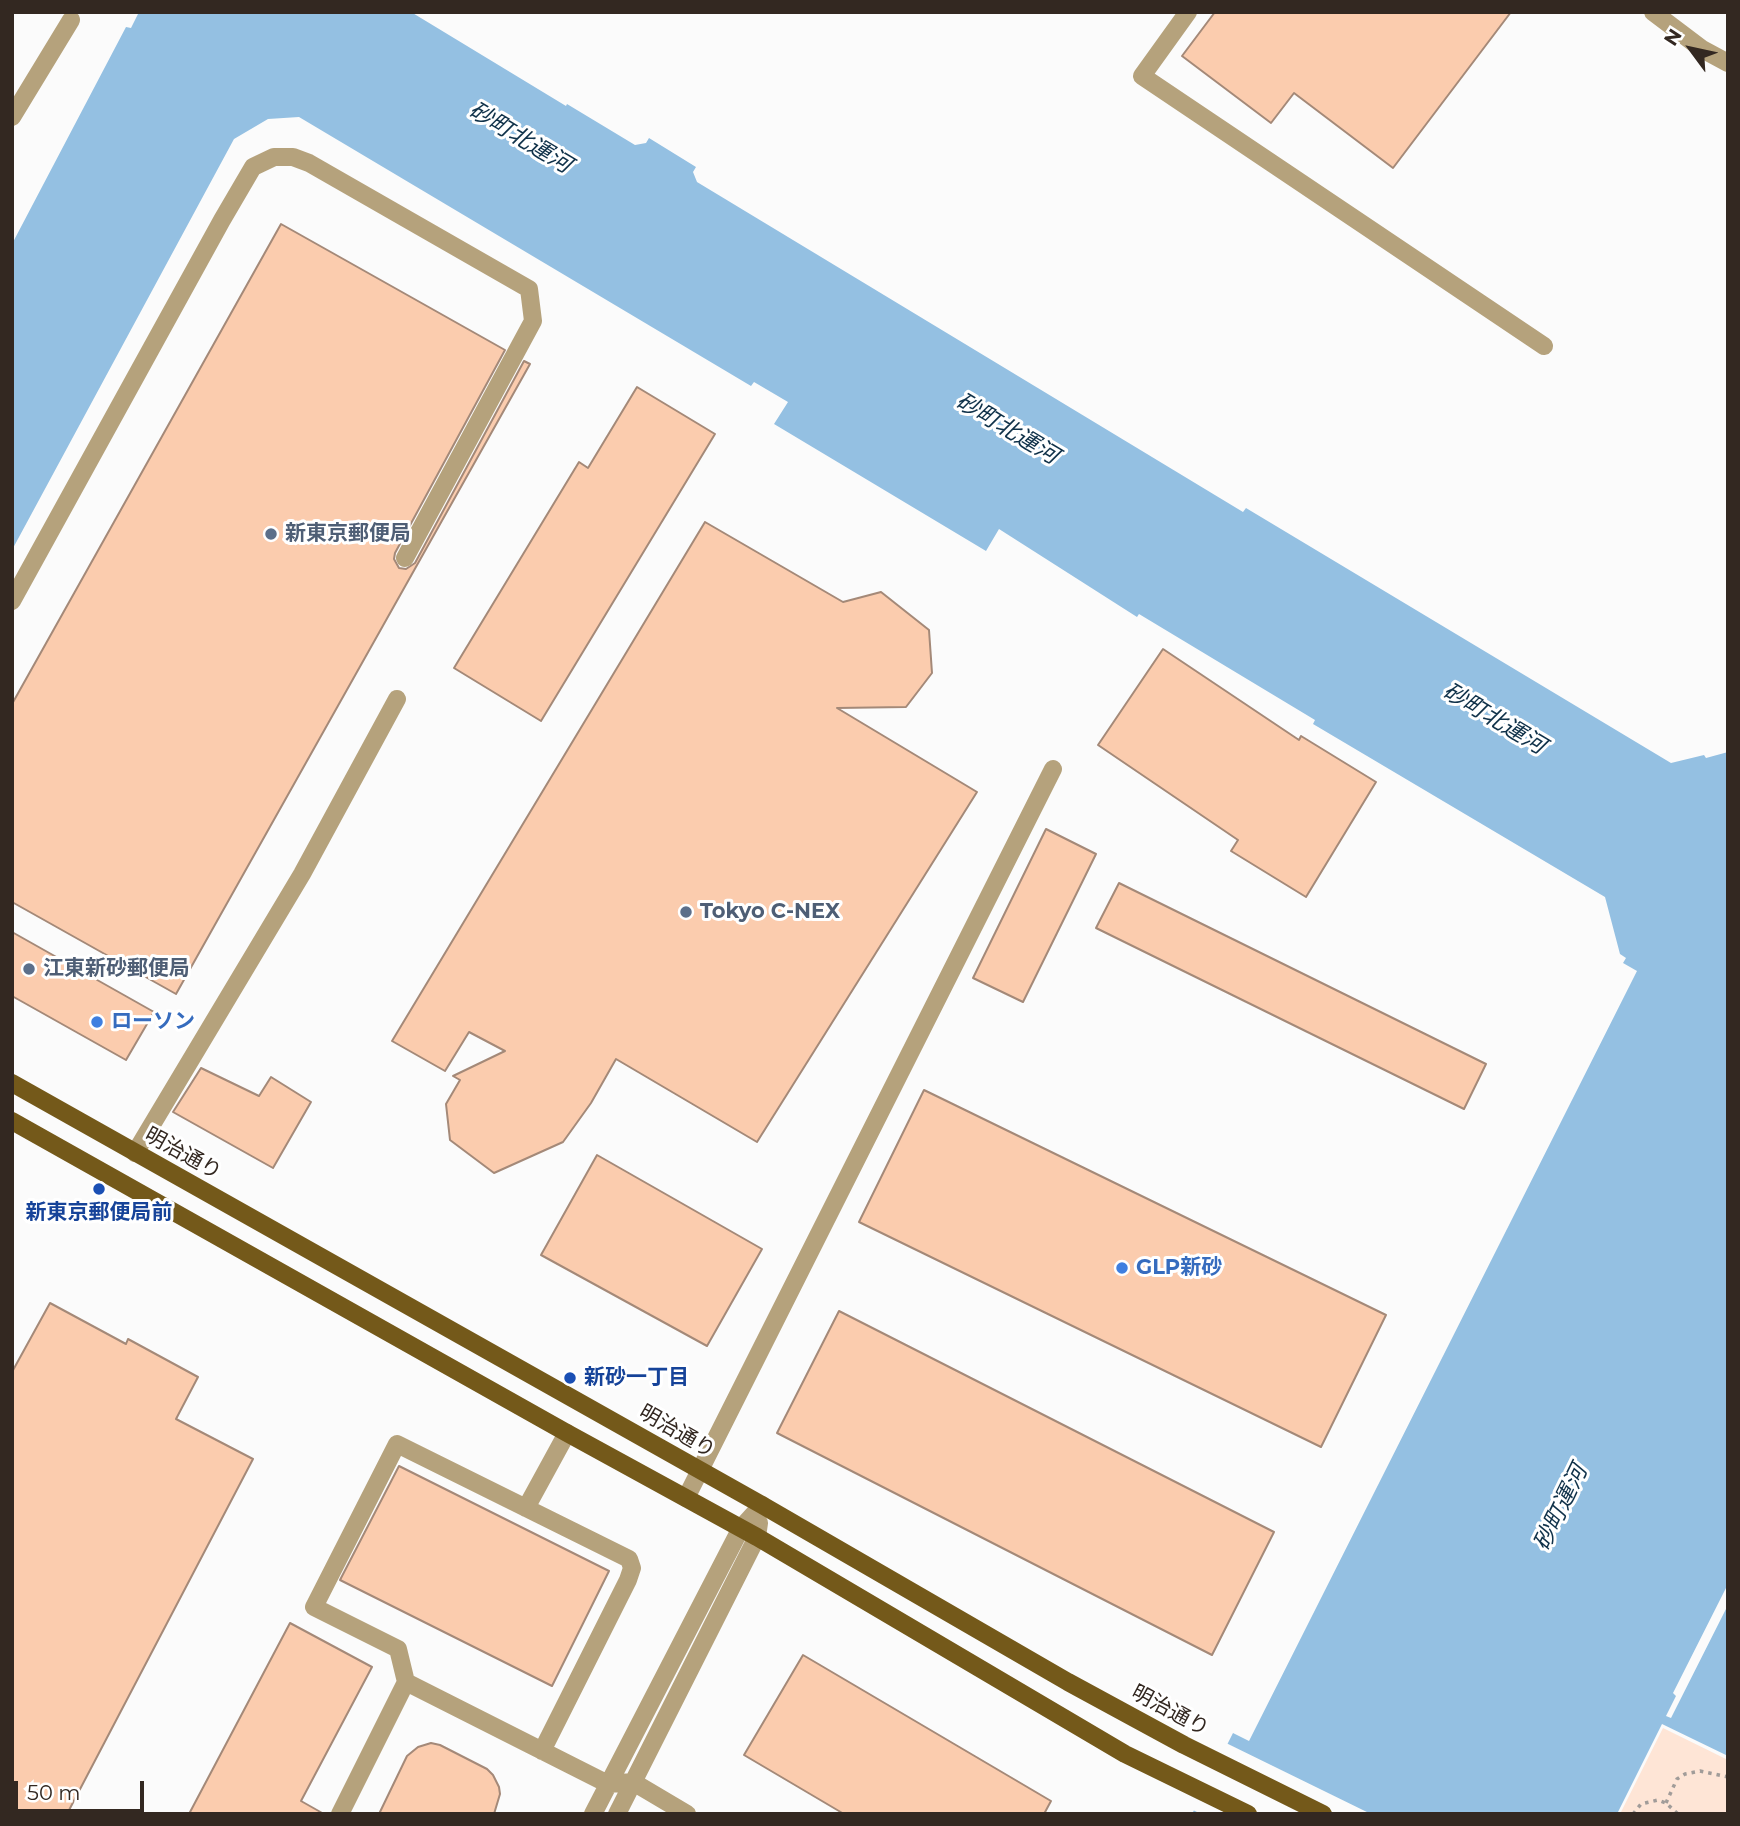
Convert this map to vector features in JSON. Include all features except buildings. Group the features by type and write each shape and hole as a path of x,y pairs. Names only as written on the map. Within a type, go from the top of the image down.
{"main road":[{"name":"明治通り","path":"12,1083 762,1505 1068,1682 1184,1745 1323,1814"},
{"path":"12,1121 567,1433 749,1532 1125,1754 1248,1814"}],"street":[{"path":"1188,12 1142,76 1544,346"},
{"path":"1653,12 1702,49 1728,64"},
{"path":"12,117 71,20"},
{"path":"12,601 253,167 274,157 293,157 309,163 529,289 533,321 405,558"},
{"path":"135,1153 302,874 397,699"},
{"path":"686,1498 1053,769"},
{"path":"526,1508 567,1433"},
{"path":"340,1814 406,1682 398,1649 314,1607 397,1444 629,1559 632,1568 542,1751"},
{"path":"617,1814 762,1505"},
{"path":"593,1814 749,1532"},
{"path":"406,1682 608,1784 633,1782 687,1814"}],"path":[{"path":"1666,1803 1677,1779 1685,1774 1700,1771 1728,1777"},
{"path":"1633,1814 1641,1804 1649,1801 1666,1803 1678,1814"}],"shaded area":[{"path":"1663,1728 1728,1760 1728,1814 1620,1814"}],"water":[{"path":"139,12 411,12 635,145 646,143 649,138 696,167 693,172 697,182 1243,512 1246,508 1671,763 1728,752 1728,1756 1662,1724 1617,1814 1192,1814 1233,1733 1249,1741 1637,971 1623,963 1626,958 1620,954 1605,897 1313,724 1315,720 1139,614 1137,617 999,529 986,551 774,424 788,402 754,382 751,386 299,117 268,119 234,139 12,550 12,244 126,27 131,28"}],"pier":[{"path":"1728,1584 1728,1605 1671,1718 1666,1716 1676,1696 1673,1693"},
{"path":"1224,1742 1371,1814 1201,1814 1191,1809"}],"place":[{"name":"新東京郵便局","path":"271,534"},
{"name":"Tokyo C-NEX","path":"686,912"},
{"name":"江東新砂郵便局","path":"29,969"},
{"name":"ローソン","path":"97,1022"},
{"name":"新東京郵便局前","path":"99,1189"},
{"name":"GLP新砂","path":"1122,1268"},
{"name":"新砂一丁目","path":"570,1378"}],"water label":[{"name":"砂町北運河","path":"520,138"},
{"name":"砂町北運河","path":"1007,429"},
{"name":"砂町北運河","path":"1494,719"},
{"name":"砂町運河","path":"1561,1508"}]}
